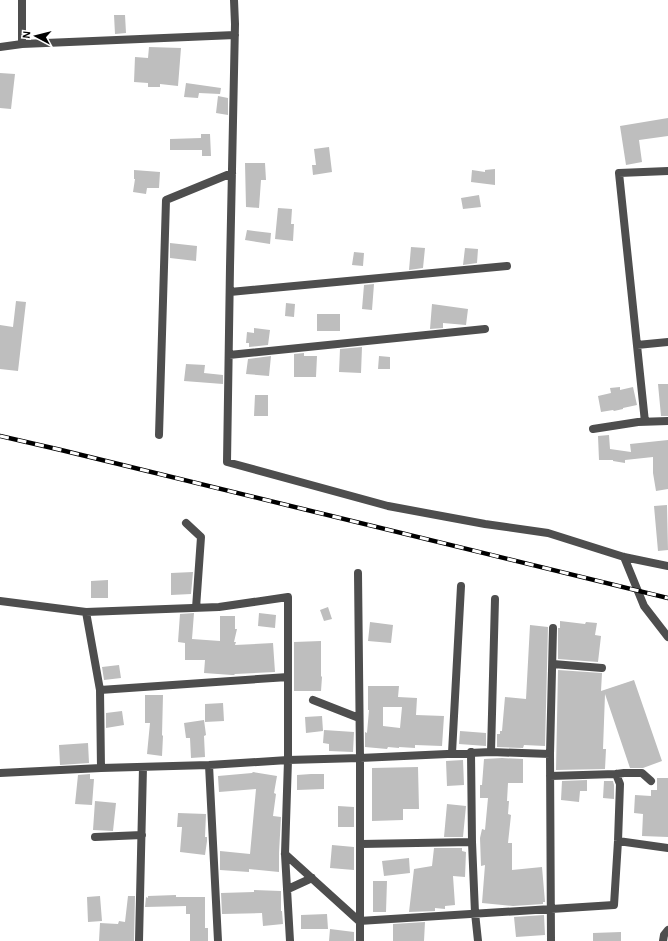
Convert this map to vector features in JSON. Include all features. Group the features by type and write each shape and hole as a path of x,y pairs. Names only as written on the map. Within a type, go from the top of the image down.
{"street":[{"path":"22,0 22,44"},
{"path":"234,0 235,35 227,462 388,506 485,524 548,533 624,557 668,566"},
{"path":"0,47 22,44 235,35"},
{"path":"645,422 619,173 668,171"},
{"path":"159,434 166,200 232,174"},
{"path":"230,292 507,266"},
{"path":"229,355 485,329"},
{"path":"637,345 668,342"},
{"path":"593,429 645,422 668,421"},
{"path":"186,523 201,537 196,608"},
{"path":"624,557 644,606 668,637"},
{"path":"358,573 360,941"},
{"path":"452,753 461,586"},
{"path":"0,601 86,612 219,607 288,598 288,760 286,854 290,941"},
{"path":"491,752 496,599"},
{"path":"86,612 100,690 101,768"},
{"path":"551,941 550,754 553,628"},
{"path":"553,664 602,668"},
{"path":"100,690 288,677"},
{"path":"313,700 359,718"},
{"path":"471,752 472,842 475,913 478,941"},
{"path":"0,774 101,768 209,765 471,752 550,754"},
{"path":"209,765 218,941"},
{"path":"139,941 143,767"},
{"path":"550,776 642,773 651,781"},
{"path":"286,854 359,921 614,905 620,784 616,774"},
{"path":"95,837 142,835"},
{"path":"618,841 668,848"},
{"path":"360,844 472,842"},
{"path":"288,889 312,878"},
{"path":"662,941 668,930"}],"building":[{"path":"114,15 125,15 126,33 115,34"},
{"path":"149,47 181,48 178,86 160,84 160,87 148,87 148,83 134,82 135,57 148,58"},
{"path":"0,73 15,74 11,109 0,108"},
{"path":"186,83 221,88 220,94 199,93 198,98 184,97"},
{"path":"218,96 228,98 228,115 216,113"},
{"path":"668,118 668,136 639,140 642,162 626,165 620,126"},
{"path":"201,134 210,134 211,156 202,156 202,150 170,150 170,139 201,138"},
{"path":"329,147 332,172 313,175 312,165 316,165 314,149"},
{"path":"245,163 265,163 266,180 261,180 259,208 246,207"},
{"path":"495,169 495,185 471,182 472,170 485,172 485,170"},
{"path":"134,170 160,172 159,188 147,188 146,194 133,192 135,179"},
{"path":"479,195 481,207 463,209 461,198"},
{"path":"278,208 292,209 291,224 294,224 293,241 275,239"},
{"path":"247,230 271,233 270,244 245,240"},
{"path":"170,243 197,246 196,261 170,258"},
{"path":"411,247 425,248 423,268 409,270"},
{"path":"465,248 478,249 477,263 463,265"},
{"path":"354,252 364,253 363,266 352,265"},
{"path":"374,284 372,310 362,309 364,285"},
{"path":"16,301 26,302 18,371 0,369 0,325 13,327"},
{"path":"286,303 295,304 294,317 285,316"},
{"path":"432,304 468,309 466,325 443,323 443,328 430,329"},
{"path":"317,314 340,314 340,331 317,331"},
{"path":"254,328 270,330 268,345 249,347 249,343 246,343 247,332 254,333"},
{"path":"362,347 361,373 339,372 340,349"},
{"path":"304,353 304,356 317,356 316,377 294,377 294,354"},
{"path":"271,356 269,376 246,374 248,359"},
{"path":"379,356 390,357 390,369 378,369"},
{"path":"186,364 205,365 204,373 223,375 223,384 184,381"},
{"path":"658,384 668,384 668,416 661,416"},
{"path":"620,387 620,390 633,387 637,405 614,411 601,412 598,396 611,393 610,388"},
{"path":"255,395 268,395 268,416 254,416"},
{"path":"609,435 610,449 631,452 630,444 668,440 668,489 656,491 653,473 653,457 625,460 625,463 613,460 599,460 598,436"},
{"path":"667,505 668,550 658,551 654,506"},
{"path":"193,572 191,594 171,595 171,573"},
{"path":"108,580 108,598 91,598 91,581"},
{"path":"328,607 332,619 324,621 320,610"},
{"path":"194,613 192,639 220,641 220,616 235,616 235,629 237,629 234,642 236,642 235,645 273,643 275,672 234,675 204,673 205,660 185,660 185,643 178,642 180,614"},
{"path":"259,613 276,615 275,628 258,626"},
{"path":"560,621 585,624 586,622 597,623 595,635 601,636 598,662 558,659 558,628 560,628"},
{"path":"370,622 393,625 391,643 368,641"},
{"path":"530,625 548,627 545,746 524,745 523,748 497,747 497,734 500,734 500,731 502,731 505,697 526,699"},
{"path":"321,641 321,691 294,691 294,642"},
{"path":"119,665 121,678 104,680 102,667"},
{"path":"558,670 602,673 601,691 634,680 662,761 643,768 630,768 605,694 603,749 606,749 605,769 556,770"},
{"path":"368,686 399,686 398,697 417,698 416,715 444,716 442,746 415,745 415,748 388,747 387,749 365,747 365,732 367,733","holes":["383,707 402,707 400,728 383,726"]},
{"path":"145,695 163,695 162,756 147,754 150,723 145,723"},
{"path":"223,703 224,721 205,722 205,704"},
{"path":"122,711 124,725 106,728 106,713"},
{"path":"322,716 323,731 306,733 305,717"},
{"path":"204,720 206,735 204,736 205,757 191,758 190,738 186,738 184,723"},
{"path":"324,730 354,732 353,752 329,751 329,744 323,743"},
{"path":"460,731 486,733 486,746 459,744"},
{"path":"88,743 89,763 60,765 59,745"},
{"path":"484,759 523,759 523,783 508,783 508,814 511,815 508,843 512,843 512,870 542,867 545,902 543,902 543,904 513,906 482,903 485,865 481,866 480,838 482,829 485,830 488,798 480,798 480,785 482,785"},
{"path":"463,760 464,785 447,786 446,761"},
{"path":"418,767 419,809 403,809 403,820 372,821 372,768"},
{"path":"253,772 277,776 274,793 276,794 273,816 281,817 279,872 249,869 249,872 220,870 220,851 250,854 256,789 219,792 218,776"},
{"path":"90,774 90,779 94,779 92,805 75,804 78,775"},
{"path":"324,774 324,789 297,790 297,775"},
{"path":"657,778 668,778 668,837 642,836 643,814 634,813 635,795 651,796 651,790 657,790"},
{"path":"587,780 587,791 580,791 579,802 561,800 562,781"},
{"path":"604,781 613,781 614,799 603,798"},
{"path":"95,801 116,803 113,831 93,830"},
{"path":"447,804 466,806 463,837 444,837"},
{"path":"338,806 354,807 354,827 338,827"},
{"path":"178,813 206,814 205,837 207,837 207,841 205,855 180,852 182,827 177,827"},
{"path":"332,845 354,847 354,870 330,868"},
{"path":"434,848 462,848 462,851 466,852 465,877 453,876 455,905 445,906 445,909 435,908 435,911 409,912 414,869 432,866"},
{"path":"409,858 410,873 384,876 382,861"},
{"path":"373,881 387,881 386,912 373,912"},
{"path":"254,890 281,891 281,911 283,924 263,926 262,913 222,914 221,893 254,892"},
{"path":"176,895 176,897 205,897 205,928 208,928 208,941 190,941 190,914 186,914 186,906 145,907 146,897 148,898 148,896"},
{"path":"100,896 102,921 88,922 87,897"},
{"path":"128,896 135,896 134,941 99,941 100,923 118,924 119,921 125,922"},
{"path":"327,914 328,929 301,929 301,915"},
{"path":"544,915 545,935 516,937 514,917"},
{"path":"425,922 424,941 393,941 393,924"},
{"path":"330,929 354,932 354,941 329,941"},
{"path":"621,932 621,941 593,941 593,933"}],"railway":[{"path":"0,436 668,598"}]}
